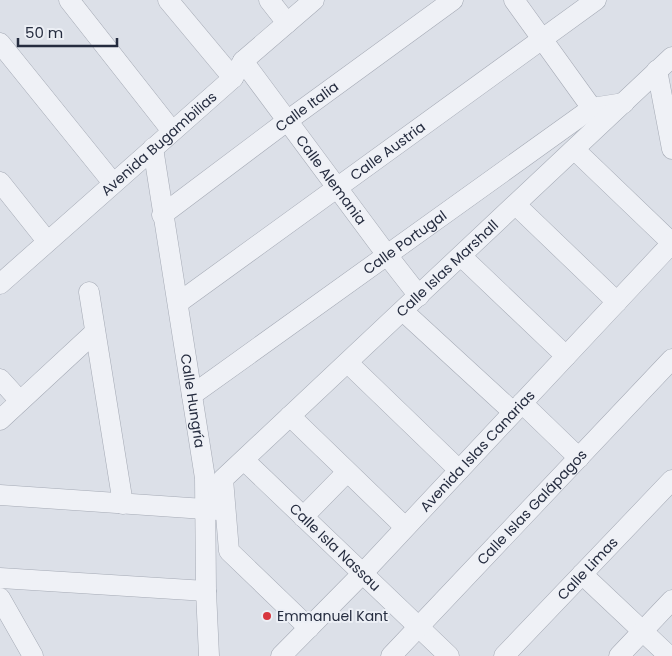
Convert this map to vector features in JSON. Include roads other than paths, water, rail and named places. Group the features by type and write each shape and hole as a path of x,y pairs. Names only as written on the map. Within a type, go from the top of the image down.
{"street":[{"path":"69,0 172,131"},
{"path":"168,0 232,78"},
{"path":"269,0 288,23"},
{"name":"Avenida Bugambilias","path":"0,284 232,78 244,61 314,0"},
{"name":"Calle Italia","path":"162,215 287,120 453,0"},
{"path":"514,0 597,116"},
{"name":"Calle Austria","path":"178,303 596,0"},
{"path":"0,43 113,183"},
{"name":"Calle Islas Marshall","path":"226,510 223,479 574,150 597,116 624,103 672,57"},
{"name":"Calle Alemania","path":"244,61 386,255 419,296"},
{"path":"657,70 672,148"},
{"name":"Calle Portugal","path":"192,395 386,255 597,116"},
{"name":"Calle Hungría","path":"152,148 205,478 206,591 209,656"},
{"path":"574,150 672,243"},
{"path":"0,182 47,241"},
{"path":"516,205 617,302"},
{"name":"Avenida Islas Canarias","path":"281,656 406,528 672,243"},
{"path":"461,256 566,356"},
{"path":"89,292 123,504"},
{"path":"403,311 579,458"},
{"path":"0,420 95,332"},
{"name":"Calle Islas Galápagos","path":"391,656 672,359"},
{"path":"348,362 459,470"},
{"path":"0,379 20,401"},
{"path":"290,416 406,528"},
{"name":"Calle Isla Nassau","path":"244,460 448,656"},
{"path":"303,517 347,472"},
{"name":"Calle Limas","path":"504,656 672,480"},
{"path":"0,495 226,510 229,551 309,628"},
{"path":"582,574 669,656"},
{"path":"0,578 206,591"},
{"path":"0,598 33,656"},
{"path":"619,656 672,600"}],"place":[{"name":"Emmanuel Kant","path":"267,616"}]}
